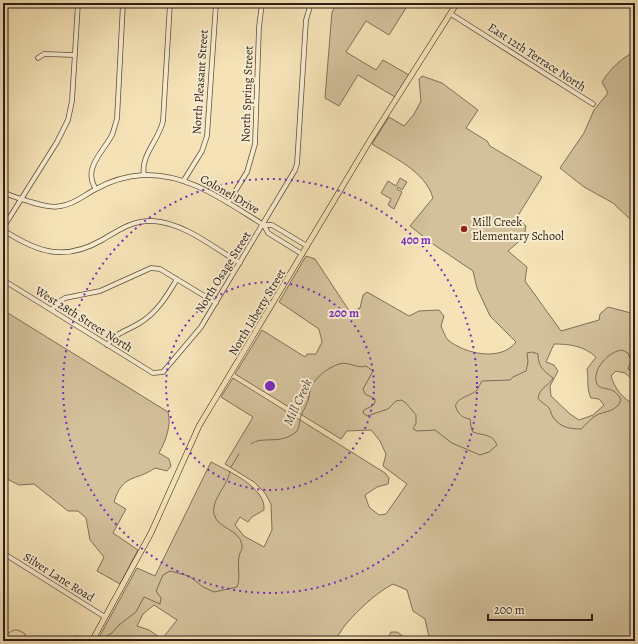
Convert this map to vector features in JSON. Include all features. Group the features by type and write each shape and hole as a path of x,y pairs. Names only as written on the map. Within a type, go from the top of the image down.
{"main road":[{"name":"North Liberty Street","path":"92,641 151,533 199,426 369,142 457,3"}],"street":[{"path":"78,3 72,101 68,120 3,229 33,248 45,252 61,252 89,246 130,224 160,222 183,229 240,263"},
{"path":"96,189 92,181 91,169 112,136 116,119 123,3"},
{"path":"144,175 142,167 144,161 158,136 163,122 170,3"},
{"name":"North Pleasant Street","path":"184,180 202,151 207,136 216,3"},
{"name":"North Spring Street","path":"228,203 247,172 255,144 259,27 262,3"},
{"name":"North Osage Street","path":"156,373 164,372 190,342 216,303 292,177 297,164 306,20 311,3"},
{"name":"East 12th Terrace North","path":"450,14 593,104"},
{"path":"38,58 44,54 75,55"},
{"name":"Colonel Drive","path":"3,192 21,199 47,206 61,206 76,201 96,189 115,181 144,175 184,180 204,188 264,225 272,225 307,246"},
{"name":"Colonel Drive","path":"264,225 268,233 302,254"},
{"path":"52,310 57,303 64,298 100,291 151,268 160,269 216,303"},
{"path":"107,345 117,333 138,324 150,315 165,299 177,279"},
{"name":"West 28th Street North","path":"3,280 107,345 156,373"},
{"name":"Silver Lane Road","path":"3,553 105,617"}],"shaded area":[{"path":"337,3 409,3 389,35 366,21 346,52 376,70 383,60 409,75 395,97 358,75 339,106 325,98 332,12"},
{"path":"635,52 635,234 631,220 613,203 584,187 560,168 584,133 594,110 608,93 602,82 616,64"},
{"path":"422,76 442,83 478,110 466,128 487,141 490,146 542,177 519,214 520,221 526,226 524,237 508,251 527,267 525,281 561,331 599,320 600,314 608,307 631,313 635,312 635,382 625,373 616,371 611,376 620,393 635,405 635,641 430,641 425,619 413,611 407,590 393,584 380,592 362,607 333,641 97,641 137,568 155,576 211,462 245,481 259,494 263,502 264,510 252,517 248,522 240,517 235,525 244,536 264,547 272,530 271,504 265,493 254,482 225,464 253,417 221,397 233,378 385,473 389,478 388,484 377,487 365,495 369,507 379,515 386,514 407,484 383,466 386,454 380,441 371,430 347,431 341,439 235,374 262,330 305,357 307,354 316,354 322,342 319,329 279,302 306,256 315,259 350,312 360,308 363,295 367,292 409,316 419,311 439,310 444,316 441,326 447,339 464,349 483,354 492,354 509,348 516,342 490,316 477,288 473,271 433,244 410,226 433,198 423,180 408,166 372,144 389,117 404,126 414,114 421,101 419,79","holes":["554,344 576,346 587,350 596,357 587,369 589,391 591,398 599,399 604,405 593,415 579,420 570,414 551,396 550,386 558,371 554,365 546,362","154,605 177,620 162,639 149,630 137,626 143,614"]},
{"path":"400,178 407,182 402,190 398,187 397,189 402,192 394,209 388,205 391,199 381,193 388,181 396,186"},
{"path":"3,310 168,412 169,422 166,439 159,453 169,459 171,466 167,471 155,468 130,479 121,486 114,502 126,509 113,533 138,550 120,584 97,571 104,557 90,540 86,518 78,511 68,511 34,484 19,485 3,477"},
{"path":"391,632 397,632 410,641 386,641"}],"waterway":[{"name":"Mill Creek","path":"251,444 255,441 285,438 297,431 299,428 301,415 308,402 310,390 315,381 326,371 343,363 359,367 366,366 373,371 363,389 365,394 375,399 375,402 363,411 364,414 367,416 388,409 396,401 401,400 405,402 416,415 416,423 413,429 417,431 435,430 452,443 480,455 489,452 497,445 493,438 473,432 470,419 459,414 456,403 477,390 482,381 510,380 526,371 528,362 527,353 532,352 538,354 540,365 546,373 553,378 541,391 538,398 549,408 552,416 558,423 573,429 581,429 595,416 616,407 621,400 615,392 601,388 597,384 597,373 602,362 612,354 622,350 628,353 631,361 628,369 635,375"},
{"name":"Mill Creek","path":"231,467 239,454"},
{"name":"Mill Creek","path":"97,638 105,637 112,633 119,625 136,612 144,597 160,604 161,598 156,591 163,575 170,571 189,576 203,587 214,592 237,587 239,580 239,556 242,547 240,540 233,532 219,523 214,514 215,503 229,477 230,471"},
{"name":"Mill Creek","path":"3,635 14,630 18,630 25,634 26,641"},
{"name":"Mill Creek","path":"70,641 76,636 89,638"}],"place":[{"name":"Mill Creek Elementary School","path":"464,229"}]}
